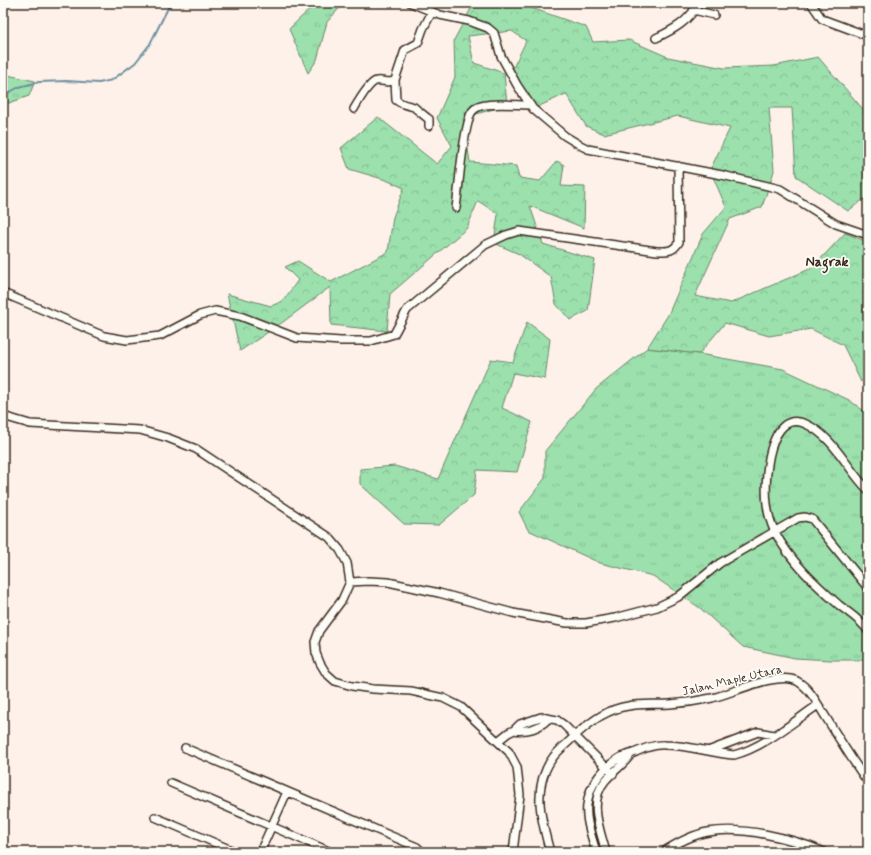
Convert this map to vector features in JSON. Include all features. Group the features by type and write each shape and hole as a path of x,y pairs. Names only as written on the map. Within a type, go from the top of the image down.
{"street":[{"path":"411,3 440,15 469,21 488,28 494,33 502,56 522,94 530,105 559,131 580,145 588,149 756,182 780,189 836,224 868,236"},
{"path":"656,38 670,32 681,24 698,3"},
{"path":"811,3 822,19 868,36"},
{"path":"693,11 714,15"},
{"path":"429,126 429,119 421,114 416,108 406,106 396,100 395,80 405,50 416,44 432,12"},
{"path":"354,109 373,83 378,81 390,82 395,80"},
{"path":"456,208 465,140 469,118 473,110 479,106 530,105"},
{"path":"3,293 104,336 127,340 160,336 200,315 215,311 240,316 297,338 341,341 371,341 394,334 407,310 485,245 506,235 519,232 658,251 668,251 675,248 678,242 678,166"},
{"path":"3,416 30,424 140,430 168,438 196,449 329,537 340,550 347,563 350,582 342,600 319,631 315,642 316,653 326,673 336,681 352,686 411,692 443,698 461,707 498,741 509,752 517,767 519,780 520,795 513,852"},
{"path":"868,490 854,475 829,442 820,434 807,425 795,422 788,422 781,429 768,456 767,466 767,505 775,531 803,571 839,605 859,621 868,631"},
{"path":"350,582 388,582 439,593 514,613 567,623 586,623 615,618 657,607 678,597 720,563 798,518 805,517 812,519 868,588"},
{"name":"Jalan Maple Utara","path":"550,852 541,818 539,803 545,771 562,747 596,718 628,706 645,704 669,705 692,702 716,697 777,678 788,678 797,681 813,696 868,782"},
{"path":"606,852 597,815 596,803 598,792 610,771 622,756 663,744 734,755 743,753 774,735 818,705"},
{"path":"498,741 520,724 541,717 557,720 564,725 610,771"},
{"path":"708,751 758,732 774,735"},
{"path":"186,748 421,851"},
{"path":"596,852 587,817 587,805 594,783 601,774 610,771"},
{"path":"171,783 331,852"},
{"path":"260,852 287,792"},
{"path":"155,817 236,852"},
{"path":"663,852 689,837 708,832 730,831 756,833 782,838 824,852"}],"green space":[{"path":"316,3 344,3 327,22 317,60 308,73 289,29"},
{"path":"474,3 517,3 586,27 593,42 629,40 668,57 724,68 774,66 818,57 868,115 868,196 848,211 796,176 792,108 769,108 774,171 762,207 730,219 695,296 731,303 812,268 845,233 868,242 868,373 861,382 843,345 811,329 769,336 725,323 699,354 647,348 668,315 703,234 726,207 710,170 730,128 678,116 604,134 586,126 566,94 535,108 512,70 526,41 512,31 468,36 474,63 504,73 507,105 463,118 470,162 516,166 519,178 540,181 557,161 564,165 561,186 585,187 584,228 530,206 543,244 595,260 588,311 570,320 556,304 551,277 519,254 494,243 498,214 478,201 467,228 390,294 387,331 331,325 330,287 283,322 240,351 227,294 271,306 283,301 298,280 285,267 298,261 331,282 388,252 393,217 404,188 386,180 349,169 341,148 378,117 437,164 452,146 437,118 455,77 454,40"},
{"path":"3,74 35,81 29,96 3,105"},
{"path":"527,322 550,339 545,379 513,373 502,408 532,422 517,472 477,470 474,495 439,525 404,524 360,484 360,469 395,466 438,479 491,359 513,362"},
{"path":"647,348 699,354 783,369 849,400 868,414 868,660 795,658 743,647 700,608 653,576 600,563 528,530 519,512 545,478 545,451 596,389"}],"waterway":[{"path":"3,96 19,87 39,82 66,81 99,83 112,80 135,63 150,44 168,8 174,3"}],"district":[{"name":"Nagrak","path":"827,261"}]}
